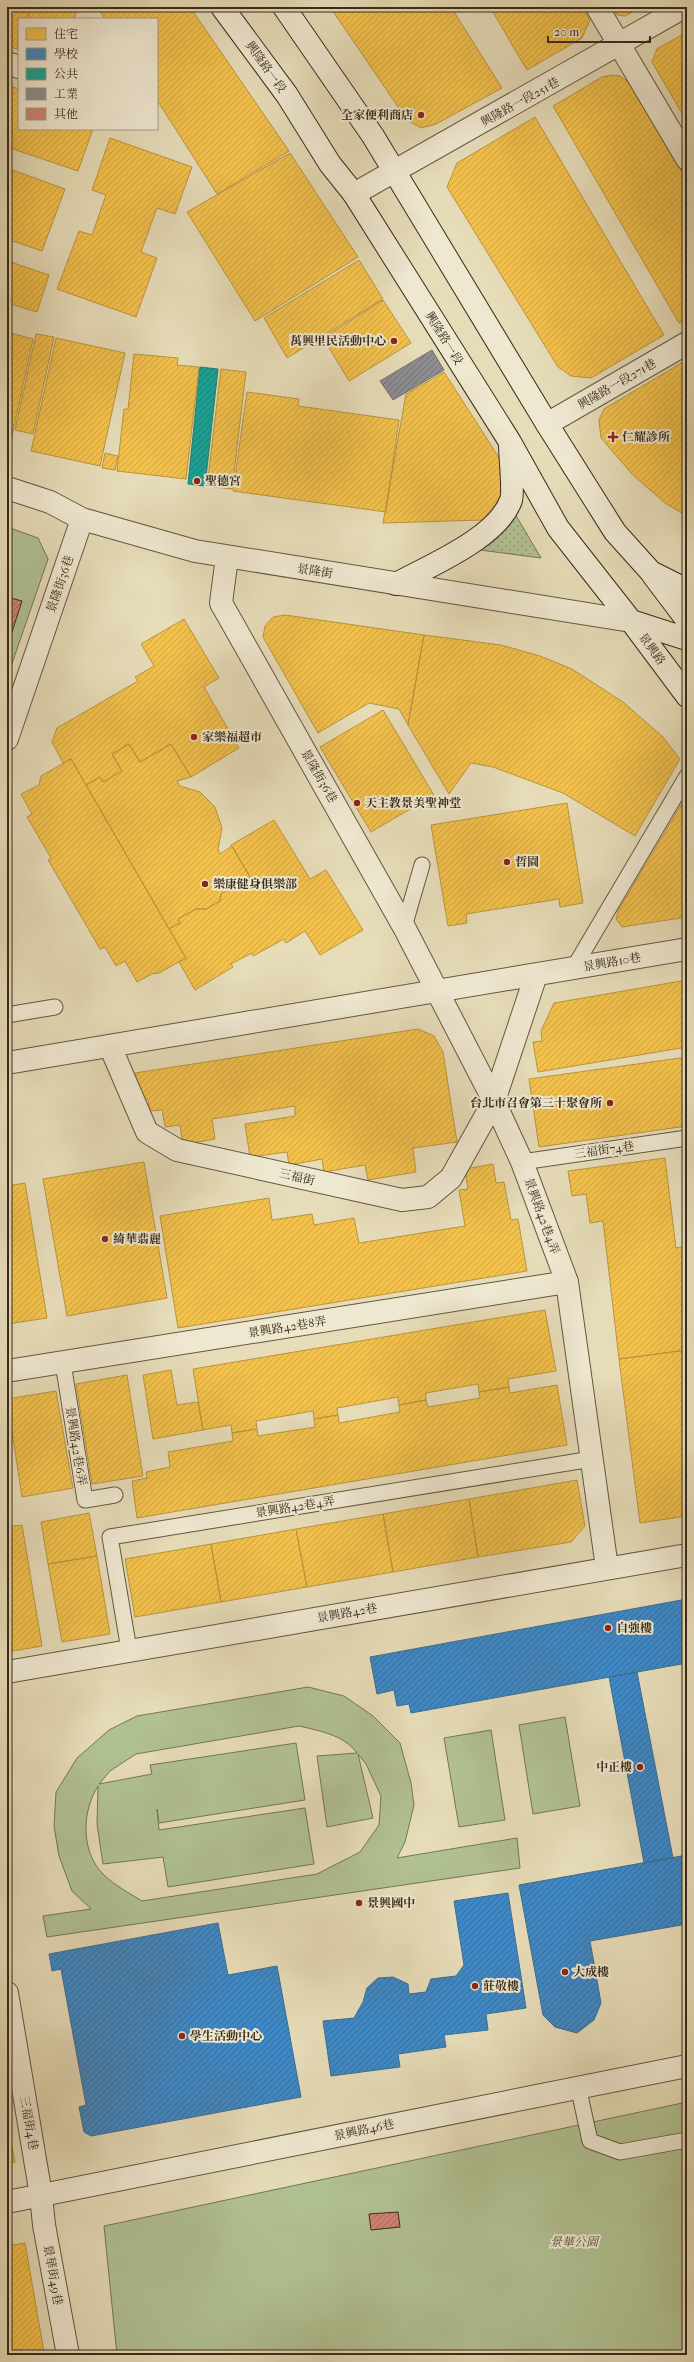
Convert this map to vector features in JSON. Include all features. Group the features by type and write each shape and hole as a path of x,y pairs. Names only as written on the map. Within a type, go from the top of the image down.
{"street":[{"name":"興隆路一段","path":"222,7 287,95 330,164 354,194 510,442 558,528 631,620"},
{"path":"284,7 373,136 547,424 615,532 651,572 685,615"},
{"path":"597,7 687,160"},
{"name":"興隆路一段251巷","path":"354,194 394,173 684,7"},
{"path":"7,63 18,67"},
{"name":"興隆路一段271巷","path":"547,424 687,343"},
{"path":"396,584 465,548 495,525 511,500 510,442"},
{"name":"景隆街","path":"7,488 50,502 82,519 195,551 631,620"},
{"name":"景隆街36巷","path":"7,739 82,519"},
{"name":"景隆街36巷","path":"227,557 221,603 404,927 436,992"},
{"path":"651,572 687,590"},
{"path":"631,620 685,615"},
{"path":"631,620 687,639"},
{"name":"景興路","path":"631,620 687,696"},
{"name":"景興路10巷","path":"436,992 687,949"},
{"path":"494,1101 536,975"},
{"path":"7,1063 436,992"},
{"name":"景興路42巷4弄","path":"436,992 494,1101 522,1162 567,1282 607,1568"},
{"name":"三福街","path":"110,1046 147,1132 177,1150 402,1200 428,1197 451,1178 494,1101"},
{"name":"景興路42巷8弄","path":"7,1371 567,1282"},
{"name":"景興路42巷","path":"7,1672 687,1555"},
{"name":"三福街4巷","path":"7,1995 41,2195"},
{"name":"景興路46巷","path":"41,2195 578,2086 687,2066"},
{"path":"7,2202 41,2195"},
{"name":"景華街49巷","path":"41,2195 44,2225 68,2355"}],"lane":[{"path":"573,969 687,776"},
{"path":"404,927 422,865"},
{"path":"7,1015 55,1007"},
{"name":"三福街74巷","path":"522,1162 687,1138"},
{"name":"景興路42巷6弄","path":"63,1362 85,1500 115,1495"},
{"name":"景興路42巷4弄","path":"129,1650 110,1537 592,1459"},
{"path":"578,2086 590,2141 620,2152 687,2140"}],"green space":[{"path":"515,514 541,558 480,550"},
{"path":"7,527 38,538 48,559 7,678"},
{"path":"308,1687 344,1696 373,1716 400,1743 411,1783 414,1805 405,1842 397,1858 517,1838 520,1868 47,1937 43,1916 91,1909 72,1891 59,1856 54,1826 56,1792 77,1758 109,1730 137,1716","holes":["299,1726 323,1732 338,1738 352,1747 357,1753 317,1756 327,1827 373,1818 358,1754 366,1764 381,1796 379,1825 360,1852 317,1874 142,1901 112,1882 96,1866 87,1843 86,1831 89,1807 98,1786 97,1824 103,1864 163,1857 168,1887 314,1864 305,1808 159,1830 157,1809 159,1823 305,1800 296,1743 150,1765 152,1774 99,1784 110,1771 136,1754"]},
{"path":"565,1717 580,1806 533,1814 519,1725"},
{"path":"491,1730 505,1820 459,1827 444,1738"},
{"name":"景華公園","path":"687,2102 687,2355 117,2355 104,2226"}],"building: 住宅":[{"path":"7,7 31,7 27,18 18,18 17,49 7,46"},
{"path":"31,7 66,7 77,10 74,18 27,18"},
{"path":"97,7 190,7 289,151 217,194 158,102 158,18 104,18"},
{"path":"330,7 451,7 502,88 436,124 421,128 407,120"},
{"path":"490,7 582,7 590,20 582,38 527,70"},
{"path":"612,7 642,7 625,16 617,15"},
{"path":"687,32 687,122 652,62 657,49"},
{"path":"612,75 620,76 634,86 687,181 687,319 679,323 553,106 602,77"},
{"path":"7,85 18,89 18,130 93,130 78,171 7,147"},
{"path":"535,117 664,335 591,378 571,376 558,367 447,187 457,163"},
{"path":"110,138 192,167 175,214 157,208 141,252 157,258 136,317 57,289 79,231 92,235 106,195 92,190"},
{"path":"290,153 358,257 255,321 187,212"},
{"path":"7,168 65,189 42,251 7,239"},
{"path":"359,260 383,299 287,358 264,318"},
{"path":"8,261 49,275 37,312 7,303"},
{"path":"383,300 411,343 349,381 323,338"},
{"path":"7,332 33,339 10,445 7,444"},
{"path":"36,334 54,337 33,434 15,430"},
{"path":"56,338 125,353 100,466 31,451"},
{"path":"134,354 178,358 177,365 199,367 186,479 117,471 124,409 128,409"},
{"path":"683,362 687,369 687,516 665,503 633,475 601,438 599,420 604,409"},
{"path":"221,369 246,372 232,489 207,486"},
{"path":"444,372 500,459 503,494 483,520 383,523 406,394"},
{"path":"247,392 299,399 298,406 399,420 386,512 233,491"},
{"path":"105,453 118,456 115,470 102,468"},
{"path":"285,615 424,635 408,725 399,709 369,703 318,733 263,637 265,626 273,617"},
{"path":"184,619 219,678 204,687 239,748 191,777 171,744 140,762 129,744 112,754 122,771 103,782 100,777 86,785 71,759 63,763 52,742 57,728 138,681 135,677 154,666 141,644"},
{"path":"424,635 501,645 540,656 572,669 623,702 663,737 680,759 635,836 563,793 493,767 471,763 449,794 408,725"},
{"path":"383,710 434,795 371,832 320,747"},
{"path":"129,744 140,762 171,744 191,777 177,781 180,786 200,792 215,807 222,828 218,849 220,854 232,846 250,877 221,894 220,901 206,909 196,909 178,919 180,923 169,929 86,785 100,777 103,782 122,771 112,754"},
{"path":"71,759 186,958 159,973 152,974 137,982 125,961 116,966 105,947 100,949 48,860 51,858 27,817 32,814 21,794 39,785 41,776"},
{"path":"687,795 687,917 622,927 616,919 618,911"},
{"name":"哲園","path":"567,803 583,903 560,907 559,899 466,914 467,923 448,926 431,825"},
{"path":"274,820 310,879 326,870 363,930 320,955 305,931 286,943 284,939 253,956 252,953 231,964 233,967 195,990 179,962 186,958 169,929 180,923 178,919 196,909 206,909 220,901 221,894 250,877 231,845"},
{"path":"687,980 687,1047 538,1072 533,1042 542,1041 541,1031 554,1003"},
{"path":"418,1029 434,1036 443,1052 457,1142 413,1148 416,1172 368,1180 365,1165 324,1172 322,1159 289,1165 287,1152 250,1157 245,1124 295,1116 295,1106 212,1119 215,1139 183,1145 180,1125 165,1127 162,1110 150,1111 148,1099 140,1101 135,1073"},
{"name":"台北市召會第三十聚會所","path":"687,1057 687,1126 539,1147 529,1079"},
{"path":"665,1158 676,1248 687,1246 687,1350 619,1359 603,1221 590,1223 586,1194 572,1196 568,1171"},
{"name":"綺華翡麗","path":"144,1162 167,1298 67,1316 43,1179"},
{"path":"493,1164 496,1183 504,1182 511,1220 518,1219 527,1271 178,1328 160,1216 269,1198 272,1220 312,1214 314,1225 354,1218 359,1243 465,1226 459,1190 468,1189 465,1169"},
{"path":"25,1183 47,1318 7,1324 7,1186"},
{"path":"545,1310 556,1371 508,1379 509,1387 479,1392 478,1384 426,1393 426,1400 399,1405 398,1397 337,1408 338,1415 314,1419 313,1411 256,1421 257,1429 232,1433 231,1425 203,1430 193,1369"},
{"path":"687,1350 687,1516 640,1523 619,1359"},
{"path":"171,1370 177,1405 198,1402 203,1430 153,1439 143,1375"},
{"path":"127,1375 143,1476 92,1484 76,1384"},
{"path":"557,1385 567,1445 137,1518 132,1481 147,1478 146,1472 170,1467 168,1452 233,1441 232,1433 257,1429 258,1436 315,1427 314,1419 338,1415 339,1423 400,1412 399,1405 426,1400 428,1407 480,1398 479,1392 509,1387 510,1393"},
{"path":"56,1391 73,1488 22,1497 7,1399"},
{"path":"577,1480 585,1526 571,1542 478,1557 469,1499"},
{"path":"7,1495 12,1527 7,1527"},
{"path":"469,1499 478,1557 393,1572 383,1514"},
{"path":"89,1513 97,1556 48,1564 41,1522"},
{"path":"383,1514 393,1572 307,1587 296,1529"},
{"path":"22,1525 42,1646 7,1652 7,1527"},
{"path":"296,1529 307,1587 221,1602 211,1544"},
{"path":"211,1544 221,1602 135,1617 125,1559"},
{"path":"97,1556 110,1634 62,1642 48,1564"},
{"path":"7,2121 15,2162 7,2164"},
{"path":"25,2243 44,2352 7,2355 7,2246"}],"building: 學校":[{"name":"自強樓","path":"687,1599 687,1663 411,1713 409,1704 397,1706 394,1690 377,1694 370,1657"},
{"name":"中正樓","path":"637,1672 673,1858 644,1863 609,1677"},
{"name":"大成樓","path":"687,1855 687,1924 590,1941 601,2003 594,2020 577,2033 555,2027 543,2015 519,1885"},
{"name":"莊敬樓","path":"508,1893 526,2008 486,2014 488,2030 444,2035 446,2047 398,2054 400,2067 331,2076 323,2021 354,2018 363,2002 367,1988 378,1978 393,1977 408,1984 409,1994 426,1992 431,1979 456,1976 464,1965 454,1901"},
{"name":"學生活動中心","path":"218,1923 228,1975 277,1966 301,2097 91,2136 84,2132 79,2107 86,2105 61,1969 52,1971 49,1954"}],"building: 公共":[{"path":"200,367 218,369 205,486 188,484"}],"building: 工業":[{"path":"432,350 444,370 393,400 380,381"}],"building: 其他":[{"path":"7,597 22,601 7,647"},
{"path":"398,2212 400,2227 371,2230 369,2214"}],"place":[{"name":"全家便利商店","path":"421,115"},
{"name":"萬興里民活動中心","path":"394,341"},
{"name":"仁耀診所","path":"613,437"},
{"name":"聖德宮","path":"197,481"},
{"name":"家樂福超市","path":"194,737"},
{"name":"天主教景美聖神堂","path":"357,803"},
{"name":"哲園","path":"507,862"},
{"name":"樂康健身俱樂部","path":"205,884"},
{"name":"台北市召會第三十聚會所","path":"610,1103"},
{"name":"綺華翡麗","path":"105,1239"},
{"name":"自強樓","path":"608,1628"},
{"name":"中正樓","path":"640,1767"},
{"name":"景興國中","path":"359,1903"},
{"name":"大成樓","path":"565,1972"},
{"name":"莊敬樓","path":"475,1986"},
{"name":"學生活動中心","path":"182,2036"}]}
